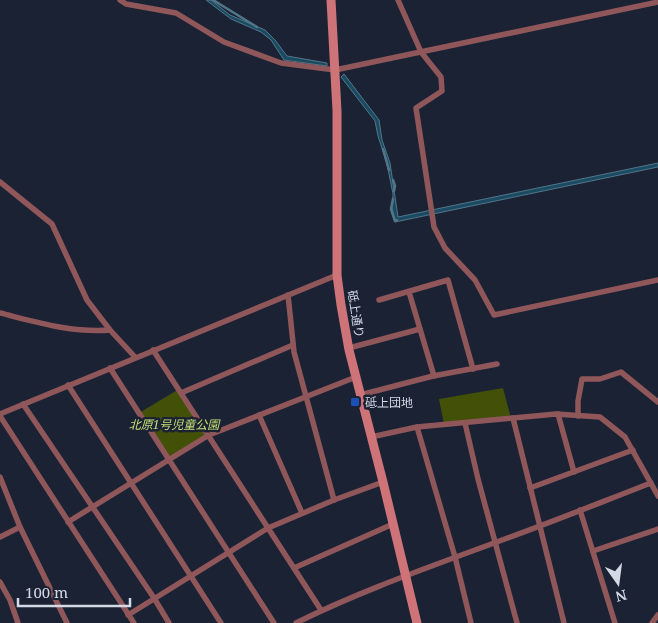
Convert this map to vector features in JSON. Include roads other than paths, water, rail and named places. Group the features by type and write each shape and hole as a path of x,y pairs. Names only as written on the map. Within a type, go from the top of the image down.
{"street":[{"path":"120,0 126,4 176,13 224,42 280,63 335,70 658,2"},
{"name":"砥上通り","path":"331,0 335,70 337,274 341,305 360,395 372,436 417,623"},
{"path":"398,0 421,52 441,77 442,91 416,108 434,227 445,248 474,280 494,315 658,280"},
{"path":"0,182 52,224 87,300 110,330 135,357"},
{"path":"134,623 0,415 337,274"},
{"path":"379,300 448,280 473,369"},
{"path":"409,292 434,376"},
{"path":"288,295 293,345 334,500"},
{"path":"0,313 65,329 110,330"},
{"path":"349,348 420,328"},
{"path":"181,393 293,345"},
{"path":"153,350 321,610"},
{"path":"360,395 434,376 497,364"},
{"path":"110,368 274,623"},
{"path":"578,416 578,401 582,379 600,380 621,372 658,402"},
{"path":"68,522 209,435 356,377"},
{"path":"68,385 221,623"},
{"path":"23,404 169,623"},
{"path":"372,436 417,427 558,414 600,417 625,437 658,496"},
{"path":"558,414 574,472"},
{"path":"259,415 302,513"},
{"path":"513,418 564,623"},
{"path":"465,422 517,623"},
{"path":"417,427 455,557 471,623"},
{"path":"530,488 633,450"},
{"path":"0,478 20,527 67,623"},
{"path":"128,615 268,528 383,482"},
{"path":"296,623 321,610 406,574 496,543 651,483"},
{"path":"580,510 615,623"},
{"path":"294,568 394,524"},
{"path":"0,537 20,527"},
{"path":"593,551 658,529"},
{"path":"0,582 10,600 18,623"},
{"path":"652,623 658,615"}],"water":[{"path":"206,0 211,0 230,15 265,30 287,56 327,63 327,66 284,60 271,40 261,32 231,19"},
{"path":"344,74 379,120 382,140 390,163 398,217 658,163 658,167 395,222 392,208 393,194 375,121 341,77"}],"waterway":[{"path":"213,0 257,27"},
{"path":"383,149 389,170"},
{"path":"393,180 394,191"},
{"path":"393,199 391,209 395,221 397,220"}],"place":[{"name":"砥上団地","path":"355,402"}],"park label":[{"name":"北原1号児童公園","path":"174,424"}]}
